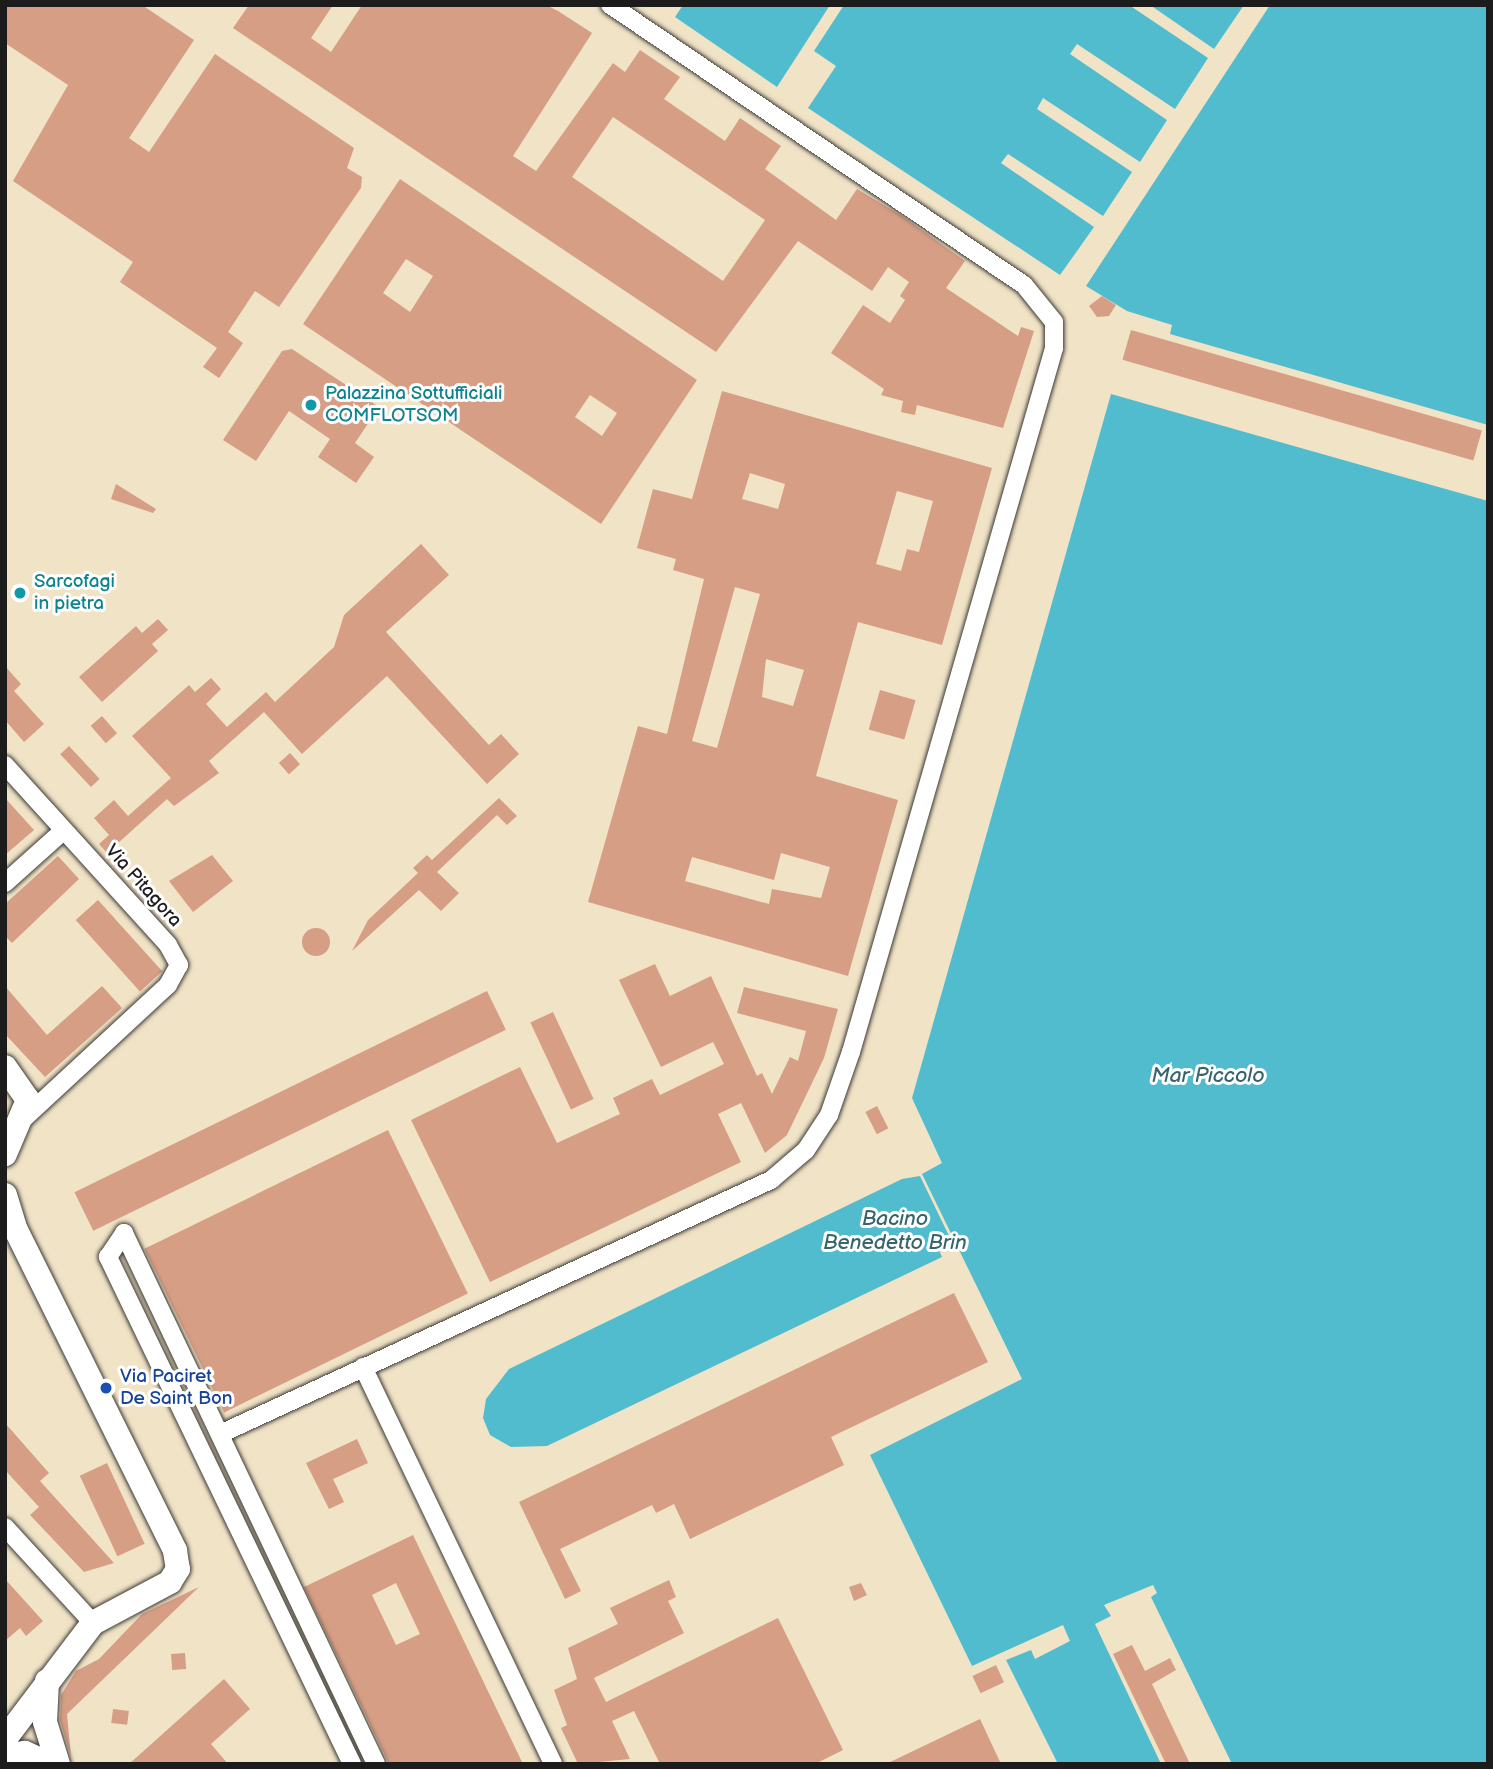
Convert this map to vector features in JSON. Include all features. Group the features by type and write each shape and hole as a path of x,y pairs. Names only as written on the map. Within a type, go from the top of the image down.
{"main road":[{"path":"5,1068 28,1097 13,1127 5,1154"},
{"path":"5,1195 10,1224 175,1551 178,1570 170,1582 93,1623 64,1657 5,1739"},
{"path":"47,1681 45,1722 58,1764"},
{"path":"5,1756 24,1753 50,1764"}],"street":[{"path":"220,1434 771,1180 806,1150 828,1115 851,1052 1054,348 1054,321 1024,285 610,5"},
{"name":"Via Pitagora","path":"5,765 168,945 179,965 168,985 13,1127"},
{"path":"5,883 64,830"},
{"path":"352,1764 108,1257 124,1233 376,1764"},
{"path":"363,1367 553,1764"},
{"path":"5,1527 93,1623"}],"water":[{"path":"683,5 830,5 777,87 675,17"},
{"path":"844,5 1129,5 1208,58 1175,109 1077,44 1070,54 1167,120 1140,162 1043,98 1037,109 1132,172 1103,216 1008,154 1001,163 1094,227 1060,275 808,108 836,66 814,51"},
{"path":"1150,5 1244,5 1214,49"},
{"path":"1270,5 1488,5 1488,425 1170,334 1172,325 1127,311 1086,286"},
{"name":"Mar Piccolo","path":"1111,394 1488,501 1488,1764 1232,1764 1151,1597 1157,1593 1153,1585 1104,1605 1111,1616 1095,1624 1161,1764 1058,1764 1006,1660 1031,1650 1035,1659 1070,1641 1063,1625 972,1666 870,1455 1022,1379 922,1174 942,1163 912,1098"},
{"name":"Bacino Benedetto Brin","path":"920,1176 953,1244 939,1250 942,1257 547,1446 511,1447 490,1435 483,1418 486,1399 509,1369 902,1179"}],"building":[{"path":"5,5 142,5 194,40 129,138 149,152 215,54 354,148 347,168 362,177 361,188 279,307 255,291 228,332 243,343 219,378 203,367 217,348 120,282 133,262 13,181 68,85 5,43"},
{"path":"249,5 333,5 311,38 331,52 362,5 546,5 592,33 513,156 536,171 613,63 625,72 640,50 680,77 664,99 725,141 740,118 781,146 765,169 836,220 857,189 902,216 965,261 946,288 1018,336 1021,327 1034,331 1003,428 917,405 915,415 901,412 903,401 881,395 884,389 831,353 863,305 890,323 905,300 900,296 909,282 888,267 872,291 798,241 716,352 233,28","holes":["613,117 765,220 723,281 572,177"]},
{"path":"400,179 697,380 601,524 303,324","holes":["406,259 433,276 410,312 383,293","590,395 617,413 602,436 575,417"]},
{"path":"1102,296 1116,305 1109,316 1097,317 1089,306"},
{"path":"1131,330 1482,431 1473,460 1122,360"},
{"name":"Palazzina Sottufficiali COMFLOTSOM","path":"292,349 379,407 355,443 374,457 356,483 318,457 330,439 289,411 256,461 223,440 282,351"},
{"path":"722,391 992,468 942,645 858,622 816,776 898,800 848,976 588,902 638,726 667,734 704,579 673,570 676,559 637,548 653,489 692,499","holes":["750,473 785,484 778,509 742,499","897,491 933,501 919,552 907,549 901,571 876,564","735,587 760,594 717,748 692,741","766,659 804,670 793,706 762,697","781,853 830,867 821,898 772,889 769,904 685,881 692,857 774,880"]},
{"path":"116,484 156,509 153,513 111,499"},
{"path":"421,544 449,575 386,632 489,745 501,734 519,754 487,784 387,676 302,754 264,712 209,761 219,773 174,806 167,799 107,853 99,844 109,835 94,818 114,800 128,816 171,778 132,736 189,685 195,692 211,678 221,689 206,704 227,727 266,692 275,702 334,647 344,615"},
{"path":"158,619 168,630 152,644 158,651 102,702 79,677 136,626 142,633"},
{"path":"5,666 21,684 14,691 44,724 24,742 5,720"},
{"path":"880,690 916,700 904,740 869,729"},
{"path":"102,716 117,733 106,743 91,726"},
{"path":"69,746 100,779 91,787 60,754"},
{"path":"290,753 300,764 289,774 279,763"},
{"path":"5,798 34,830 5,855"},
{"path":"499,798 517,816 507,825 497,815 437,872 459,893 441,911 419,890 352,951 368,920 418,873 413,868 427,855 432,860"},
{"path":"212,855 233,881 193,912 169,881"},
{"path":"58,856 79,879 12,943 5,936 5,904"},
{"path":"98,900 162,971 140,991 76,920"},
{"path":"316,928 326,932 330,942 326,952 316,956 306,952 302,942 306,932"},
{"path":"655,964 670,996 711,976 757,1076 762,1073 772,1094 790,1057 798,1061 806,1031 737,1013 744,987 838,1009 824,1058 787,1135 765,1153 741,1103 718,1114 741,1162 490,1282 411,1120 520,1067 557,1143 620,1114 613,1098 652,1079 660,1095 724,1064 713,1042 661,1067 619,980"},
{"path":"5,986 47,1035 102,986 122,1008 45,1077 5,1034"},
{"path":"487,991 506,1030 93,1231 74,1192"},
{"path":"553,1012 594,1099 571,1110 530,1023"},
{"path":"877,1106 888,1128 877,1134 865,1112"},
{"path":"388,1130 468,1294 224,1412 144,1249"},
{"path":"954,1293 988,1362 831,1437 844,1465 690,1539 674,1504 656,1513 652,1505 560,1549 581,1591 565,1599 519,1502"},
{"path":"5,1423 49,1473 40,1481 114,1563 84,1572 30,1515 39,1507 5,1470"},
{"path":"357,1439 368,1463 333,1479 344,1502 329,1509 306,1463"},
{"path":"107,1463 145,1544 117,1556 80,1476"},
{"path":"413,1535 523,1764 389,1764 304,1587","holes":["396,1583 420,1634 396,1645 372,1595"]},
{"path":"5,1579 43,1621 26,1636 20,1628 5,1641"},
{"path":"669,1580 676,1597 668,1601 684,1633 594,1678 606,1702 778,1618 843,1750 815,1764 660,1764 634,1711 612,1721 630,1759 578,1764 561,1728 567,1725 554,1690 577,1679 568,1648 618,1624 610,1608"},
{"path":"861,1583 867,1595 854,1601 849,1587"},
{"path":"199,1587 67,1714 71,1757 60,1720 61,1695 76,1671 99,1659 142,1614"},
{"path":"1132,1645 1145,1671 1170,1658 1176,1670 1152,1684 1190,1764 1166,1764 1113,1654"},
{"path":"185,1653 186,1669 172,1670 171,1654"},
{"path":"996,1665 1004,1682 980,1693 972,1676"},
{"path":"224,1679 250,1709 211,1744 228,1764 129,1764"},
{"path":"113,1709 129,1711 127,1725 111,1723"},
{"path":"980,1719 1001,1764 886,1764"}],"place":[{"name":"Palazzina Sottufficiali COMFLOTSOM","path":"311,405"},
{"name":"Sarcofagi in pietra","path":"20,593"},
{"name":"Via Paciret De Saint Bon","path":"106,1388"}]}
